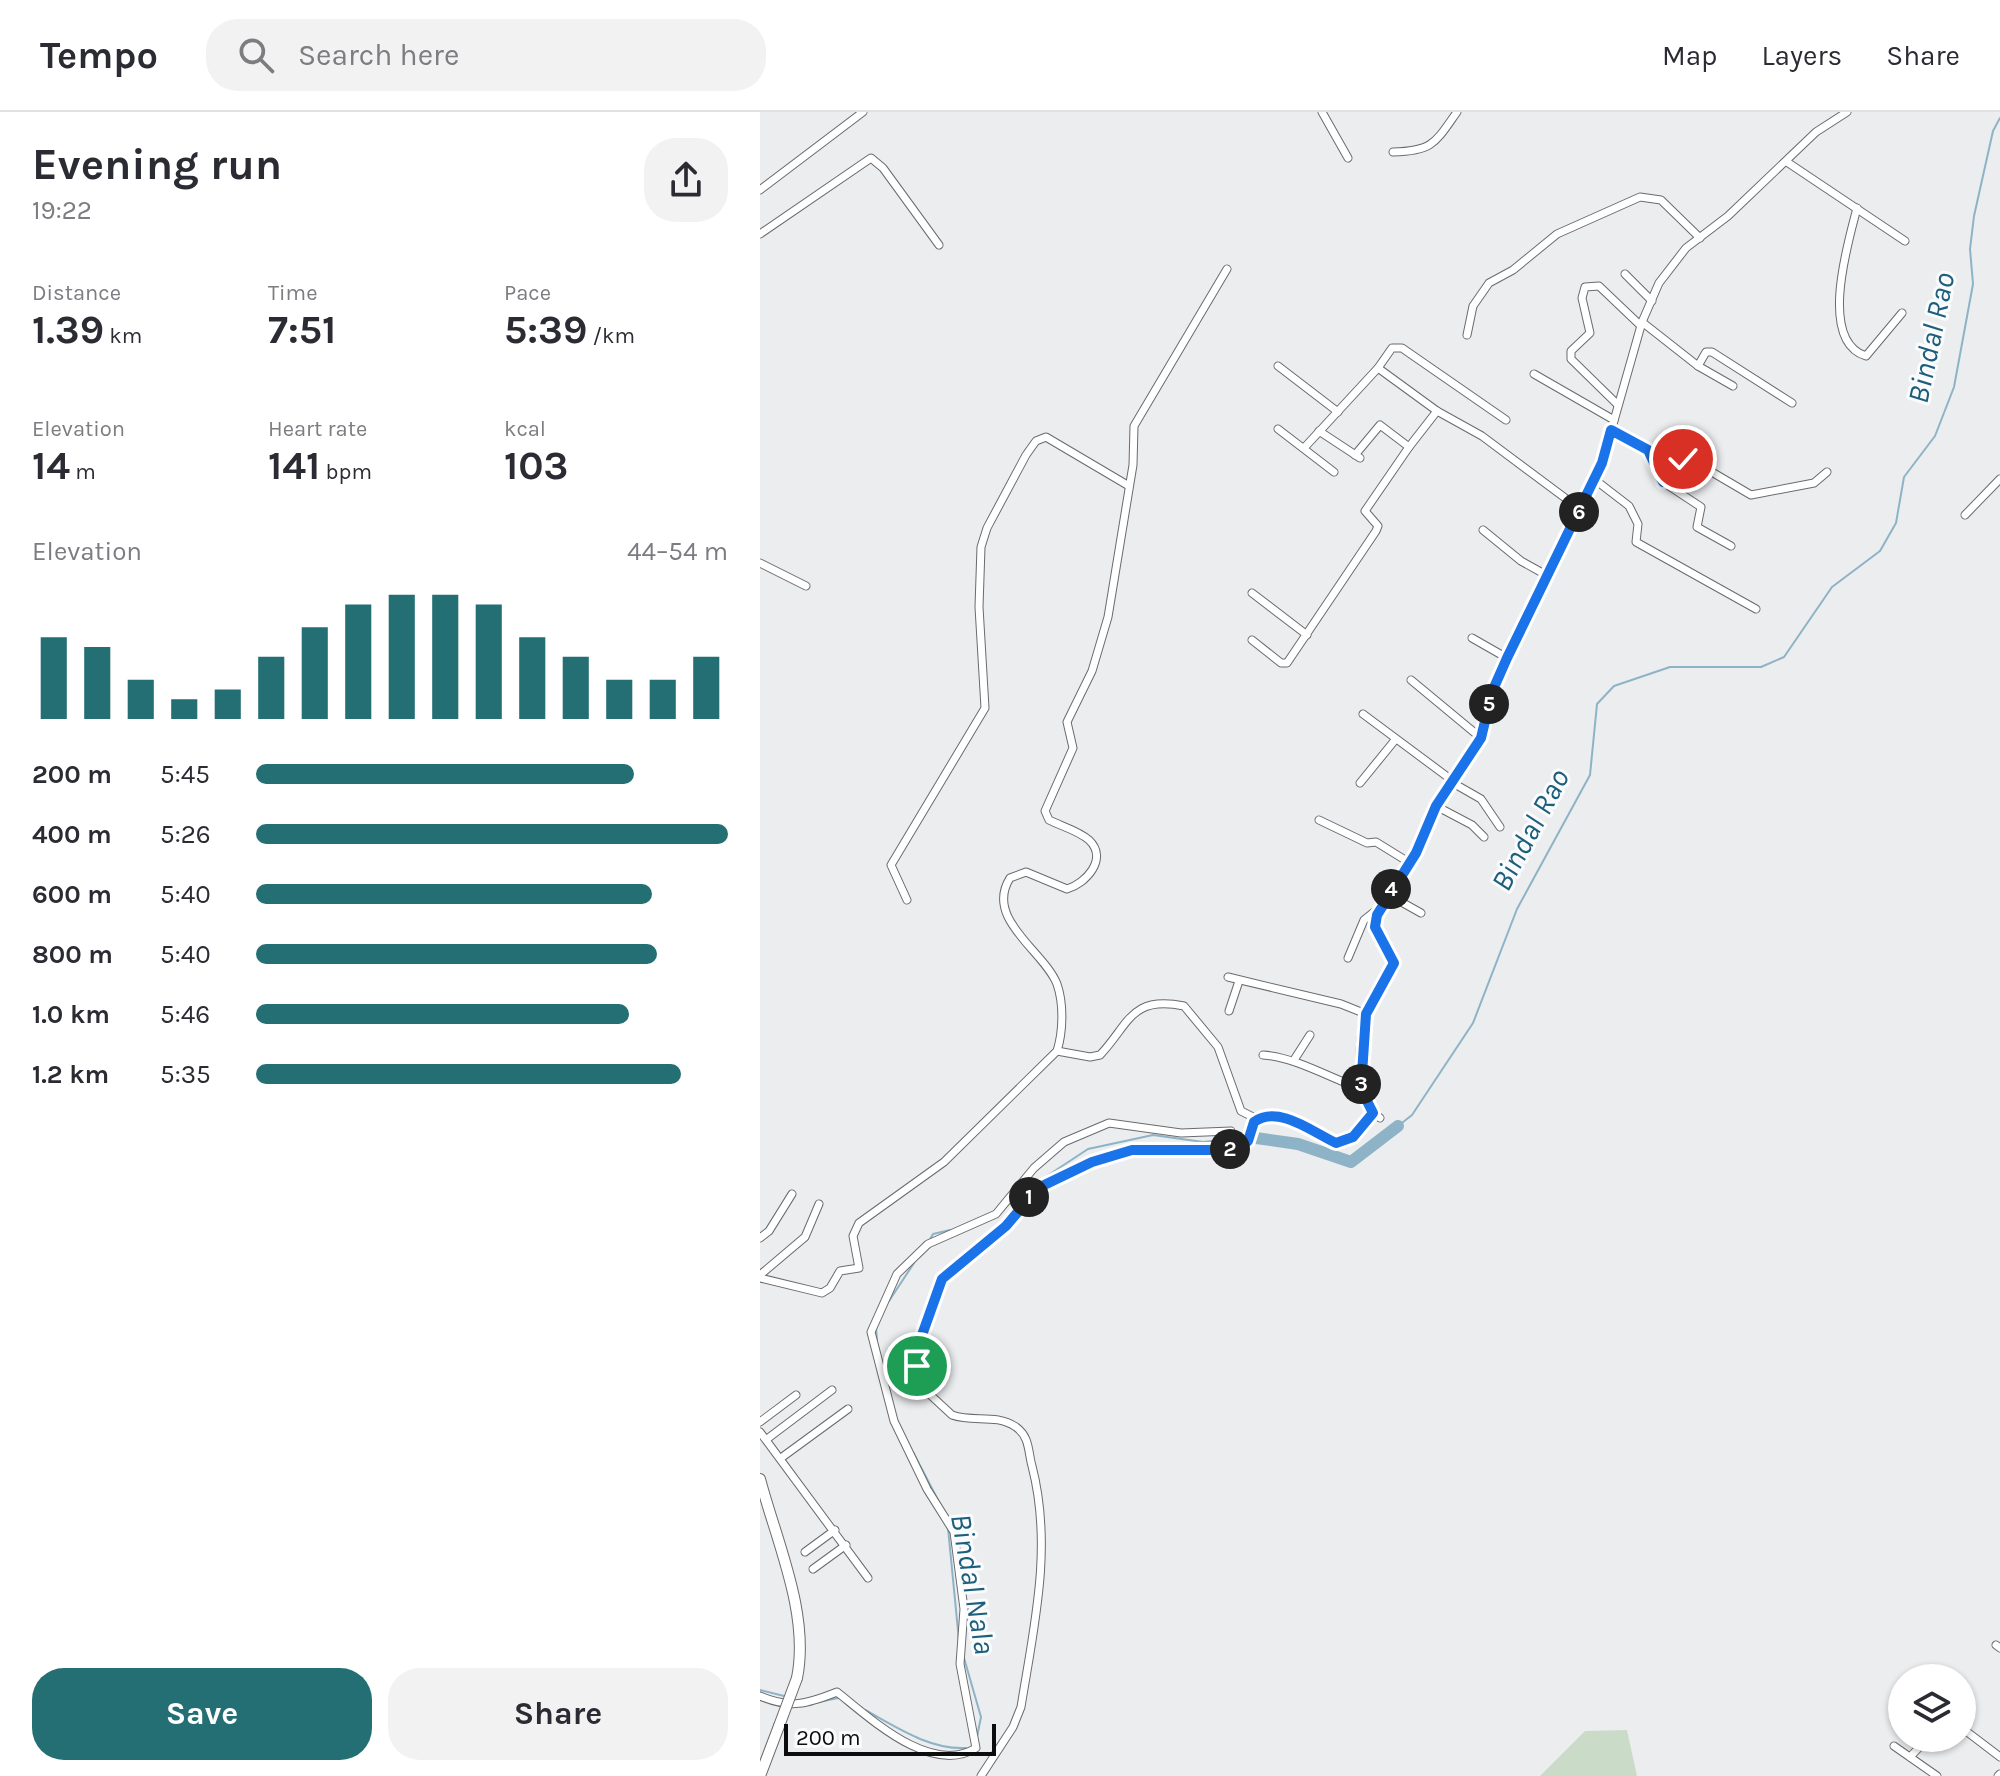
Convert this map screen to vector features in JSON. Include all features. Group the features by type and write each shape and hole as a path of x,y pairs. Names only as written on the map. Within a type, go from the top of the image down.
{"street":[{"path":"760,190 863,112"},
{"path":"1322,112 1348,158"},
{"path":"1393,152 1426,149 1438,140 1457,112"},
{"path":"1380,1118 1373,1113 1361,1089 1366,1014 1394,963 1375,927 1381,907 1410,863 1436,806 1481,738 1492,692 1594,479 1652,301 1670,265 1787,162 1827,122 1847,112"},
{"path":"760,234 871,158 877,160 939,245"},
{"path":"1787,162 1905,241"},
{"path":"1467,335 1473,306 1489,283 1513,270 1557,234 1640,197 1661,200 1700,238"},
{"path":"1857,208 1843,263 1840,297 1841,331 1845,342 1866,356 1902,313"},
{"path":"760,1276 822,1293 830,1288 840,1271 859,1268 853,1236 859,1223 944,1162 1057,1051 1061,1032 1057,985 1007,915 1003,899 1007,880 1020,873 1067,889 1079,884 1093,870 1095,853 1090,840 1049,820 1045,811 1073,748 1067,722 1092,671 1108,617 1129,486 1134,426 1227,269"},
{"path":"1625,274 1652,301"},
{"path":"1617,404 1571,359 1571,351 1590,333 1582,298 1585,287 1599,286 1642,324 1698,366 1733,386"},
{"path":"1304,448 1378,368 1390,349 1402,348 1506,420"},
{"path":"1698,366 1706,352 1712,352 1792,403"},
{"path":"1278,366 1338,412"},
{"path":"1378,368 1437,411 1482,436 1580,509"},
{"path":"1534,374 1614,420"},
{"path":"1252,640 1284,664 1307,635 1376,531 1378,526 1365,511 1437,411"},
{"path":"1319,431 1358,457 1380,425 1409,447"},
{"path":"1278,429 1334,472"},
{"path":"1611,430 1648,450 1663,482 1701,507 1697,527 1731,546"},
{"path":"907,900 891,865 985,708 979,607 981,547 987,528 1026,455 1036,441 1046,437 1129,486"},
{"path":"1663,482 1680,462 1688,458 1751,495 1814,483 1827,472"},
{"path":"1594,479 1629,506 1638,524 1636,542 1756,609"},
{"path":"1965,515 2000,479"},
{"path":"1483,530 1521,561 1548,576"},
{"path":"760,563 806,586"},
{"path":"1252,593 1307,635"},
{"path":"1472,638 1507,658"},
{"path":"1411,680 1481,738"},
{"path":"1363,714 1453,782 1481,799 1500,827"},
{"path":"1360,783 1395,740"},
{"path":"1436,806 1472,825 1484,837"},
{"path":"1319,820 1367,843 1376,842 1410,863"},
{"path":"1387,894 1421,913"},
{"path":"1348,958 1364,920 1381,907"},
{"path":"1228,977 1341,1004 1366,1014"},
{"path":"1229,1011 1239,981"},
{"path":"1057,1051 1100,1055 1131,1012 1145,1007 1184,1006 1191,1010 1218,1047 1241,1111 1256,1120 1292,1121 1342,1143 1353,1137 1373,1113"},
{"path":"1294,1060 1310,1035"},
{"path":"1263,1055 1294,1060 1309,1070 1361,1089"},
{"path":"981,1776 1018,1717 1039,1599 1043,1527 1037,1482 1024,1435 1018,1428 994,1418 952,1415 925,1390 919,1377 922,1335 942,1279 1006,1226 1038,1188 1092,1162 1132,1150 1221,1150 1241,1147 1248,1141 1256,1120"},
{"path":"760,1696 781,1705 803,1706 837,1692 905,1742 932,1752 964,1755 976,1748 960,1664 964,1609 954,1532 927,1489 894,1421 871,1332 897,1274 928,1244 996,1214 1034,1168 1064,1142 1109,1123 1181,1133 1231,1131"},
{"path":"760,1238 778,1219 792,1194"},
{"path":"760,1276 805,1237 819,1204"},
{"path":"767,1439 832,1390"},
{"path":"760,1422 796,1395"},
{"path":"781,1458 848,1409"},
{"path":"760,1432 868,1578"},
{"path":"760,1479 797,1609 801,1644 797,1678 761,1773"},
{"path":"805,1552 835,1530"},
{"path":"813,1569 846,1545"},
{"path":"1976,1739 2000,1757"},
{"path":"1903,1752 1937,1776"},
{"path":"1910,1757 1915,1752"}],"green space":[{"path":"1627,1730 1637,1776 1540,1776 1585,1731"}],"waterway":[{"name":"Bindal Rao","path":"1398,1126 1412,1115 1473,1023 1517,909 1590,775 1597,704 1614,686 1670,667 1761,667 1784,657 1832,587 1880,551 1896,523 1904,477 1935,436 1954,387 1973,284 1970,249 1974,216 1993,131 2000,118"},
{"name":"Bindal Rao","path":"1249,1137 1298,1144 1351,1162 1398,1126"},
{"name":"Bindal Nala","path":"1012,1199 1088,1149 1153,1135 1203,1142 1248,1137"},
{"name":"Bindal Nala","path":"929,1241 933,1234 950,1230"},
{"name":"Bindal Nala","path":"889,1301 914,1263"},
{"name":"Bindal Nala","path":"876,1327 877,1341"},
{"name":"Bindal Nala","path":"913,1452 938,1500"},
{"name":"Bindal Nala","path":"948,1528 959,1641"},
{"name":"Bindal Nala","path":"964,1658 981,1717 977,1737"},
{"name":"Bindal Nala","path":"760,1690 784,1696"},
{"name":"Bindal Nala","path":"814,1703 838,1698"},
{"name":"Bindal Nala","path":"865,1710 926,1741 966,1748"}],"route":[{"path":"917,1366 922,1335 942,1279 1006,1226 1038,1188 1092,1162 1132,1150 1221,1150 1241,1147 1248,1141 1254,1122 1265,1117 1292,1121 1336,1143 1353,1137 1373,1113 1361,1089 1366,1014 1394,963 1375,927 1377,915 1387,894 1416,853 1436,806 1481,738 1492,692 1602,463 1611,430 1648,450 1658,477 1663,482 1683,459"}]}
